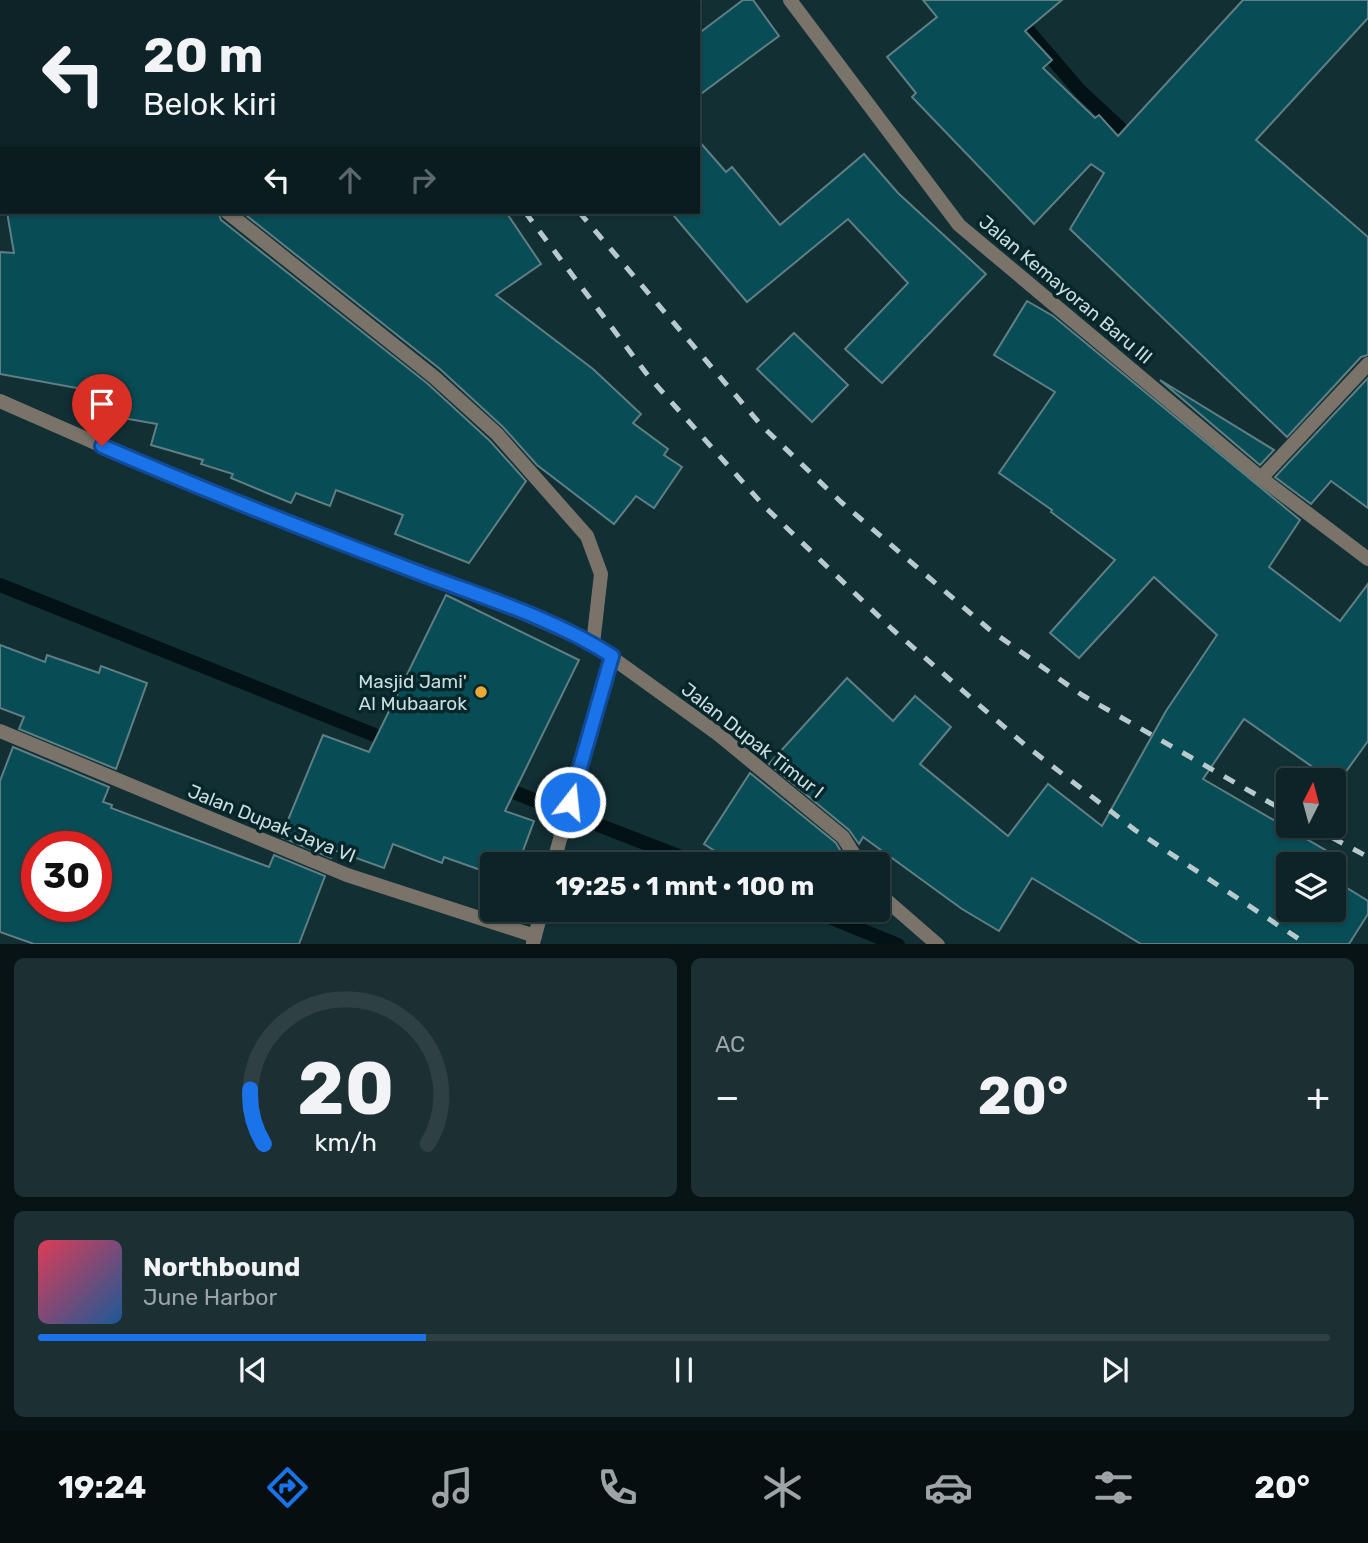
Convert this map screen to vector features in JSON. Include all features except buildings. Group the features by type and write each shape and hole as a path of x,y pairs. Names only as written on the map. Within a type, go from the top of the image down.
{"street":[{"name":"Jalan Kemayoran Baru III","path":"790,0 959,225 1261,478 1368,559"},
{"path":"230,214 434,377 496,434 587,536 601,575 593,644"},
{"path":"1261,478 1368,364"},
{"name":"Jalan Dupak Timur I","path":"0,401 203,490 512,609 593,644 718,734 844,837 853,852"},
{"path":"556,852 612,656"},
{"name":"Jalan Dupak Jaya VI","path":"0,731 347,875 534,940"},
{"path":"890,903 938,944"},
{"path":"534,940 539,922"}],"waterway":[{"path":"1002,0 1080,91 1137,144"},
{"path":"0,585 392,742"},
{"path":"498,786 668,852"},
{"path":"841,922 896,944"}],"railway":[{"path":"527,214 649,377 765,507 892,629 1025,745 1135,830 1306,944"},
{"path":"581,214 761,425 841,502 990,630 1082,695 1276,806"},
{"path":"1333,838 1368,857"}],"place":[{"name":"Masjid Jami' Al Mubaarok","path":"481,692"}],"route":[{"path":"102,446 203,490 525,614 593,644 612,656 570,802"}]}
